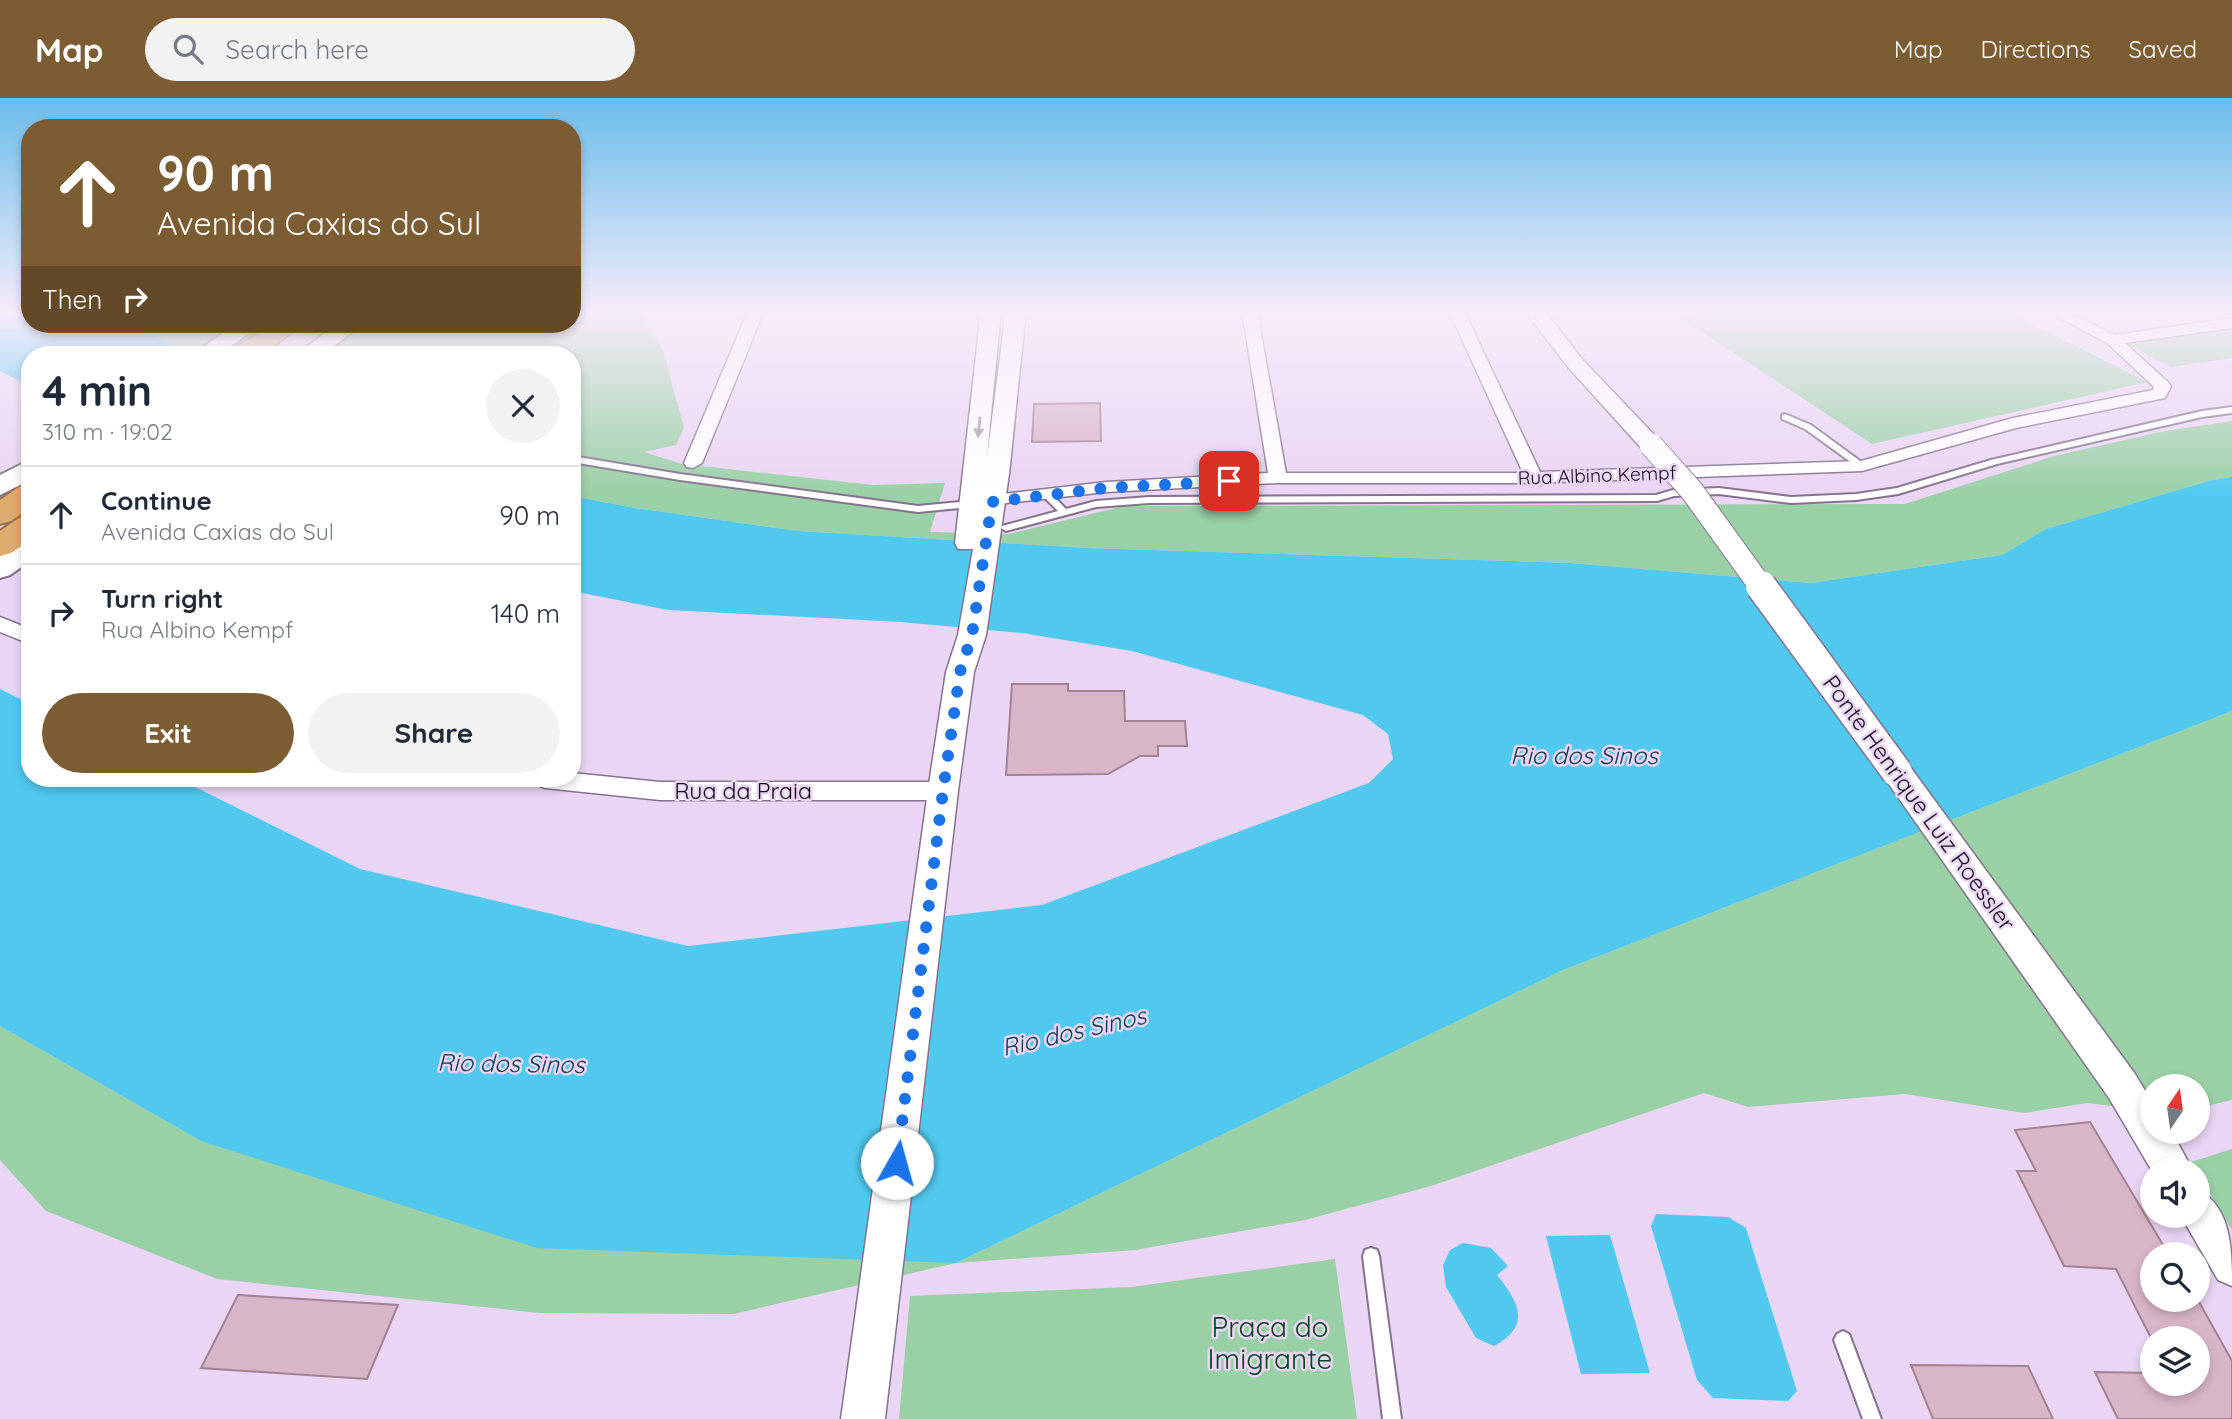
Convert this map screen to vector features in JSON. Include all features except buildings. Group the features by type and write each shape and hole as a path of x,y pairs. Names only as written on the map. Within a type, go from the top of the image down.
{"highway":[{"path":"0,513 21,500"},
{"path":"0,546 21,532"}],"main road":[{"path":"0,487 21,474"},
{"path":"0,569 21,554"}],"street":[{"path":"693,463 730,373"},
{"path":"863,1419 943,791 965,635 987,533 981,503 988,373"},
{"path":"981,503 1005,373"},
{"path":"1260,373 1278,478"},
{"path":"1485,373 1534,478"},
{"name":"Ponte Henrique Luiz Roessler","path":"1584,373 1692,491 2001,915 2122,1086 2166,1158"},
{"name":"Rua Albino Kempf","path":"981,503 1106,488 1278,478 1534,478 1862,466 2013,423 2159,394 2163,386 2147,373"},
{"path":"0,624 21,633"},
{"name":"Rua da Praia","path":"581,783 660,791 943,791"},
{"path":"2209,1228 2232,1265"}],"lane":[{"path":"987,533 1096,504 1149,500 1657,498 1673,493 1719,491 1791,500 1856,497 1898,491 1994,462 2232,410"},
{"path":"1785,417 1808,427 1862,466"},
{"path":"581,460 680,477 918,509 981,503"},
{"path":"680,477 693,463"},
{"path":"1047,495 1064,512"},
{"path":"1371,1256 1392,1419"},
{"path":"1843,1340 1872,1419"}],"green space":[{"path":"581,373 669,373 684,428 676,445 644,452 682,464 872,485 945,483 930,532 1009,534 1124,506 1905,504 2054,456 2165,431 2232,421 2232,477 2212,480 2046,529 2002,555 1811,583 1571,563 1086,548 797,531 581,498"},
{"path":"1764,373 2128,373 2147,382 1872,444"},
{"path":"2232,711 2232,1100 2210,1105 2210,1074 2140,1074 2140,1110 2087,1103 2024,1113 1905,1094 1748,1107 1704,1093 1431,1186 1305,1220 1135,1250 956,1263 1563,970"},
{"path":"0,1026 201,1141 956,1263 733,1314 540,1313 217,1279 46,1211 0,1160"},
{"path":"2232,1149 2232,1230 2210,1194 2210,1158 2204,1158"},
{"name":"Praça do Imigrante","path":"1335,1259 1357,1419 899,1419 910,1296 1131,1287"}],"water":[{"path":"3,373 21,373 21,382"},
{"name":"Rio dos Sinos","path":"2232,477 2232,711 1563,970 956,1263 537,1248 201,1141 0,1026 0,689 21,700 21,787 195,787 360,869 688,946 1042,905 1369,783 1393,759 1388,734 1363,715 1132,651 1022,633 901,622 668,610 581,593 581,498 798,531 1086,548 1571,563 1811,583 2002,555 2046,529 2212,480"},
{"path":"1656,1214 1728,1217 1746,1228 1797,1391 1788,1401 1713,1398 1697,1380 1651,1226"},
{"path":"1610,1235 1650,1373 1581,1374 1546,1236"},
{"path":"1463,1243 1491,1248 1508,1266 1497,1275 1516,1304 1517,1322 1514,1330 1494,1346 1476,1338 1446,1287 1443,1265 1450,1250"}],"route":[{"path":"897,1163 960,672 972,635 992,502 1106,488 1229,481"}]}
